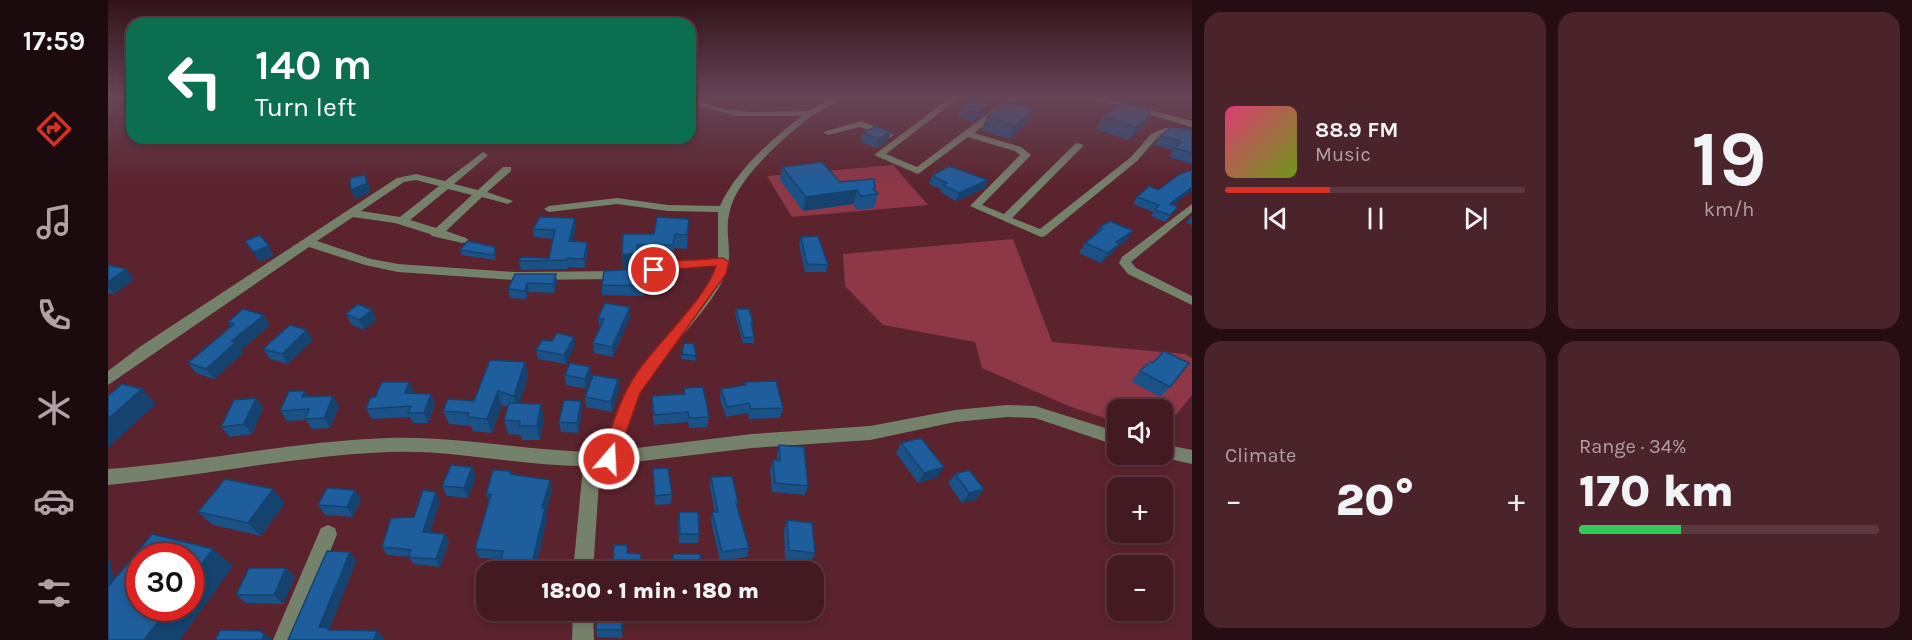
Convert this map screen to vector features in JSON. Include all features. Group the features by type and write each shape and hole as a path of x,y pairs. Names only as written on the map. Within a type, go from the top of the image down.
{"street":[{"path":"586,561 600,460 642,376 720,274 723,262 725,209 733,191 760,160 795,127"},
{"path":"828,132 849,127"},
{"path":"868,127 899,140"},
{"path":"916,127 879,155 917,172 977,127"},
{"path":"968,134 1018,149 1026,155 975,205 1036,233 1043,234 1076,204 1134,159 1154,136 1165,131 1192,134"},
{"path":"1006,218 1079,145"},
{"path":"401,222 483,155"},
{"path":"436,234 507,169"},
{"path":"108,379 146,350 350,213 407,178 416,177 508,201"},
{"path":"549,209 617,201 668,208 725,209"},
{"path":"1192,207 1125,263 1132,271 1192,301"},
{"path":"350,213 401,222 462,240"},
{"path":"307,242 369,262 398,268 515,276 625,274 675,265 723,262"},
{"path":"108,477 155,473 316,450 389,444 435,444 600,460 752,441 870,433 991,411 1035,412 1107,435"},
{"path":"1173,454 1192,458"},
{"path":"284,640 328,534"},
{"path":"583,621 583,640"}],"shaded area":[{"path":"893,165 928,205 792,217 767,176"},
{"path":"1013,239 1052,342 1185,354 1192,358 1192,395 1176,415 1173,414 1173,399 1107,399 1107,419 1071,407 982,368 975,342 883,325 845,286 843,254"}],"building":[{"path":"874,127 891,132 878,139 863,133"},
{"path":"1172,127 1192,130 1192,153 1175,148 1181,141 1160,136"},
{"path":"822,162 840,182 874,179 875,188 873,188 878,194 861,196 857,190 806,197 782,167"},
{"path":"949,166 988,180 959,193 943,185 947,183 932,176"},
{"path":"1192,170 1192,187 1170,204 1178,207 1170,215 1155,210 1159,205 1137,197 1149,186 1158,190 1180,174"},
{"path":"365,175 367,183 351,190 350,178"},
{"path":"540,217 575,218 569,241 587,242 584,259 519,261 521,257 549,258 555,230 533,229"},
{"path":"657,217 689,219 687,235 675,234 673,245 637,245 637,253 622,255 623,234 654,234"},
{"path":"1110,221 1133,231 1116,242 1119,244 1108,253 1085,243 1102,229 1100,227"},
{"path":"260,235 269,246 253,252 245,241"},
{"path":"818,236 828,265 807,264 801,237"},
{"path":"468,241 495,247 494,255 460,250"},
{"path":"108,265 126,269 108,282"},
{"path":"637,269 637,272 645,272 644,286 602,285 604,271"},
{"path":"515,274 556,274 553,284 527,283 525,291 508,289"},
{"path":"605,303 630,307 612,347 593,343 604,319 598,318"},
{"path":"358,304 372,310 359,320 346,314"},
{"path":"243,309 264,315 232,341 236,342 206,369 188,363 234,324 228,322"},
{"path":"736,309 749,309 754,337 744,338"},
{"path":"290,325 307,330 282,354 263,349"},
{"path":"557,333 574,337 564,355 536,350 542,340 552,341"},
{"path":"684,343 694,344 696,356 682,354"},
{"path":"1164,351 1189,363 1170,387 1140,371 1150,362 1153,363"},
{"path":"490,360 525,362 514,396 498,391 487,419 468,417 469,413 443,411 448,399 474,401"},
{"path":"570,363 590,367 585,379 565,375"},
{"path":"593,375 618,379 611,402 585,397"},
{"path":"776,381 783,408 751,409 749,403 727,407 721,389 746,385 745,382"},
{"path":"382,382 409,382 405,393 431,394 424,413 408,413 411,406 366,409 370,398 375,397"},
{"path":"122,384 142,389 108,419 108,396"},
{"path":"703,387 709,417 689,418 688,412 654,415 652,396 685,394 684,388"},
{"path":"289,391 305,391 302,397 333,396 324,418 305,419 309,409 280,411"},
{"path":"256,398 244,424 221,427 234,400"},
{"path":"564,400 581,401 577,423 559,422"},
{"path":"509,403 541,404 537,426 519,426 520,421 504,420"},
{"path":"921,438 944,467 924,473 901,443"},
{"path":"779,445 804,447 808,486 775,483 773,460 780,461"},
{"path":"451,465 472,467 464,488 442,486"},
{"path":"668,468 672,494 655,496 653,469"},
{"path":"493,470 511,471 510,474 550,480 542,508 545,508 533,561 500,561 503,551 475,549 491,494 486,494"},
{"path":"969,470 984,489 969,493 955,474"},
{"path":"732,476 738,502 736,503 749,548 722,552 712,512 718,512 711,477"},
{"path":"225,479 273,489 248,523 198,512"},
{"path":"327,488 355,490 347,507 318,505"},
{"path":"423,490 436,492 423,532 445,534 436,559 408,557 411,550 382,547 391,518 414,517"},
{"path":"679,512 698,512 699,534 680,534"},
{"path":"787,520 812,523 815,553 789,550"},
{"path":"152,534 189,543 145,543"},
{"path":"614,545 627,545 627,553 641,554 641,561 613,561"},
{"path":"204,547 213,549 204,561"},
{"path":"327,551 350,552 319,627 329,628 328,630 377,631 374,640 288,640"},
{"path":"673,554 700,554 700,561 673,561"},
{"path":"126,565 126,621 159,621 144,640 108,640 108,587"},
{"path":"249,568 286,568 274,595 236,595"},
{"path":"596,621 622,621 622,630 596,630"},
{"path":"220,630 261,631 264,635 262,640 215,640"}],"route":[{"path":"609,459 623,415 642,376 694,311 720,274 723,262 697,262 654,270"}]}
